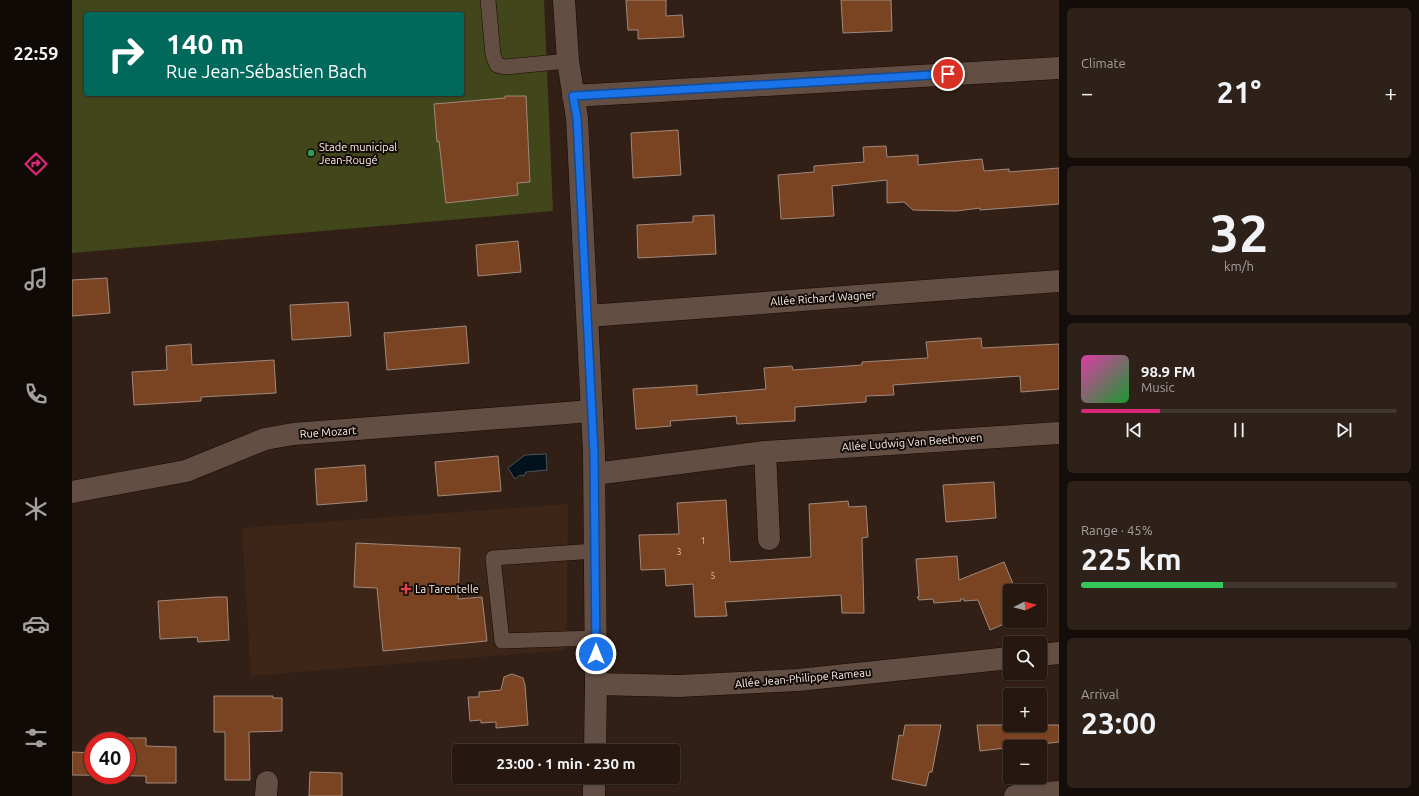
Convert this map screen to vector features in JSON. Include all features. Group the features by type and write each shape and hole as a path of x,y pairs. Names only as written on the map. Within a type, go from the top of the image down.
{"street":[{"path":"564,0 568,61 577,118 595,474 595,744"},
{"path":"573,96 1059,68"},
{"name":"Allée Richard Wagner","path":"588,316 1059,281"},
{"name":"Rue Mozart","path":"72,492 186,471 265,439 293,434 592,411"},
{"name":"Allée Ludwig Van Beethoven","path":"595,474 765,452 1059,433"},
{"path":"765,452 769,539"},
{"path":"1047,654 1059,653"},
{"name":"Allée Jean-Philippe Rameau","path":"596,684 679,686 798,680 1003,659"},
{"path":"594,784 594,796"},
{"path":"1015,796 1059,792"}],"lane":[{"path":"488,0 493,55 497,65 506,67 568,61"},
{"path":"595,551 493,558 502,640 596,638"}],"shaded area":[{"name":"La Tarentelle","path":"568,504 566,650 251,676 242,528"}],"green space":[{"name":"Stade municipal Jean-Rougé","path":"72,0 544,0 553,211 72,253"}],"water":[{"path":"546,454 547,470 526,472 524,476 520,475 515,479 508,468 525,455"}],"building":[{"path":"626,0 666,0 666,16 682,15 684,37 638,39 638,30 628,30"},
{"path":"841,0 891,0 892,31 843,33"},
{"path":"505,96 526,96 530,182 517,183 518,195 446,203 439,141 437,142 434,104 505,98"},
{"path":"678,130 681,175 633,178 631,133"},
{"path":"886,146 887,157 918,155 918,165 982,159 984,171 1009,169 1009,172 1059,168 1059,204 980,210 980,208 956,211 913,210 904,202 887,203 887,180 832,186 834,216 781,219 778,175 814,172 814,166 864,162 863,147"},
{"path":"714,215 716,254 638,258 637,225 693,222 693,216"},
{"path":"518,241 521,272 478,276 476,245"},
{"path":"107,278 110,313 72,316 72,280"},
{"path":"348,302 351,336 292,340 290,305"},
{"path":"466,326 469,363 387,370 384,333"},
{"path":"981,338 982,348 1059,344 1059,389 1021,392 1020,376 893,385 894,395 866,396 866,402 795,407 795,421 737,424 736,416 670,421 671,426 636,429 633,389 697,385 697,395 766,389 764,368 792,366 793,370 862,365 862,362 928,358 926,342"},
{"path":"191,344 192,365 274,360 276,393 201,397 201,401 134,405 132,372 167,370 166,346"},
{"path":"498,456 501,491 438,496 435,462"},
{"path":"365,465 367,501 317,505 315,469"},
{"path":"994,482 996,518 946,522 943,485"},
{"path":"726,500 730,562 811,557 809,504 848,501 849,507 866,506 868,537 862,538 864,613 842,613 841,595 725,602 727,616 695,617 693,584 666,586 665,569 641,570 639,535 679,534 677,503"},
{"path":"356,543 460,548 458,599 482,597 487,641 383,651 377,588 354,587"},
{"path":"957,556 959,580 1004,562 1013,584 1003,584 1003,624 990,630 978,600 964,601 964,599 960,599 961,601 934,603 933,599 919,600 917,597 919,597 916,559"},
{"path":"227,597 229,640 198,642 197,637 160,639 158,601"},
{"path":"512,674 523,678 525,685 528,725 496,728 496,722 481,723 481,720 470,721 468,697 479,697 479,692 501,690 504,677"},
{"path":"214,696 273,696 273,698 282,698 282,731 249,732 250,780 225,780 225,732 214,732"},
{"path":"905,725 941,725 932,772 929,772 926,786 892,779 899,735 903,736"},
{"path":"977,725 1003,725 1003,732 1047,732 1047,725 1059,725 1059,742 1047,743 1047,740 1003,740 1003,748 980,751"},
{"path":"136,738 146,738 146,746 176,747 176,783 146,783 146,776 136,776"},
{"path":"72,752 84,753 84,775 72,775"},
{"path":"310,772 342,773 342,796 309,796"}],"place":[{"name":"Stade municipal Jean-Rougé","path":"311,153"},
{"name":"La Tarentelle","path":"406,589"}],"route":[{"path":"596,654 594,453 577,118 573,96 948,74"}]}
